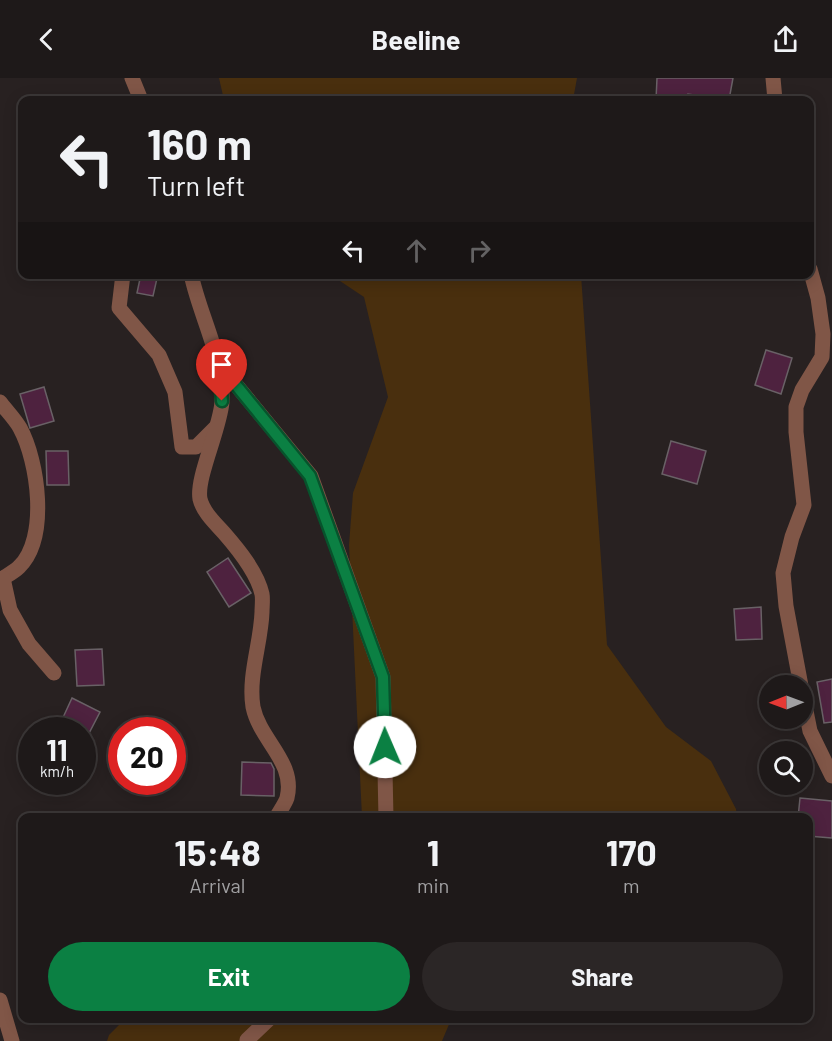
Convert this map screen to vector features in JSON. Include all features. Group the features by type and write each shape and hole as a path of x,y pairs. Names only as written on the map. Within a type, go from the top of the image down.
{"street":[{"path":"132,78 139,96"},
{"path":"773,78 775,96"},
{"path":"122,279 119,308 159,355 175,392 182,447 195,447 219,425"},
{"path":"193,279 218,363 222,401 219,425 200,488 200,500 206,512 249,565 262,594 261,631 253,673 253,705 258,725 271,748 282,759 287,772 287,798 279,813"},
{"path":"799,675 786,606 783,573 792,537 804,505 796,432 796,407 802,390 827,357 813,279"},
{"path":"218,363 310,476 383,677 386,813"},
{"path":"0,402 20,429 38,483 38,516 32,546 21,566 2,579 10,610 29,644 54,673"},
{"path":"810,729 832,776"},
{"path":"0,1000 12,1041"},
{"path":"248,1040 265,1023"}],"shaded area":[{"path":"219,78 577,78 574,96 223,96"},
{"path":"337,279 581,279 607,645 666,727 711,761 736,813 362,813 349,545 353,493 388,397 364,297"},
{"path":"121,1023 450,1023 442,1041 107,1041 109,1035"}],"building":[{"path":"657,78 733,78 730,96 688,94 688,96 656,96"},
{"path":"140,279 157,279 153,296 137,293"},
{"path":"766,350 792,358 781,394 755,385"},
{"path":"44,387 54,421 30,428 20,394"},
{"path":"671,441 706,451 697,484 662,474"},
{"path":"46,451 68,451 69,485 47,485"},
{"path":"228,558 251,593 229,607 207,572"},
{"path":"761,607 762,639 736,640 734,609"},
{"path":"102,649 104,685 77,686 75,650"},
{"path":"832,679 832,722 824,723 817,682"},
{"path":"72,698 100,712 96,720 96,717 63,717"},
{"path":"242,762 271,763 274,769 274,796 241,795"},
{"path":"800,798 832,801 832,838 813,836 813,813 798,813"}],"route":[{"path":"222,401 218,363 310,476 383,677 385,747"}]}
